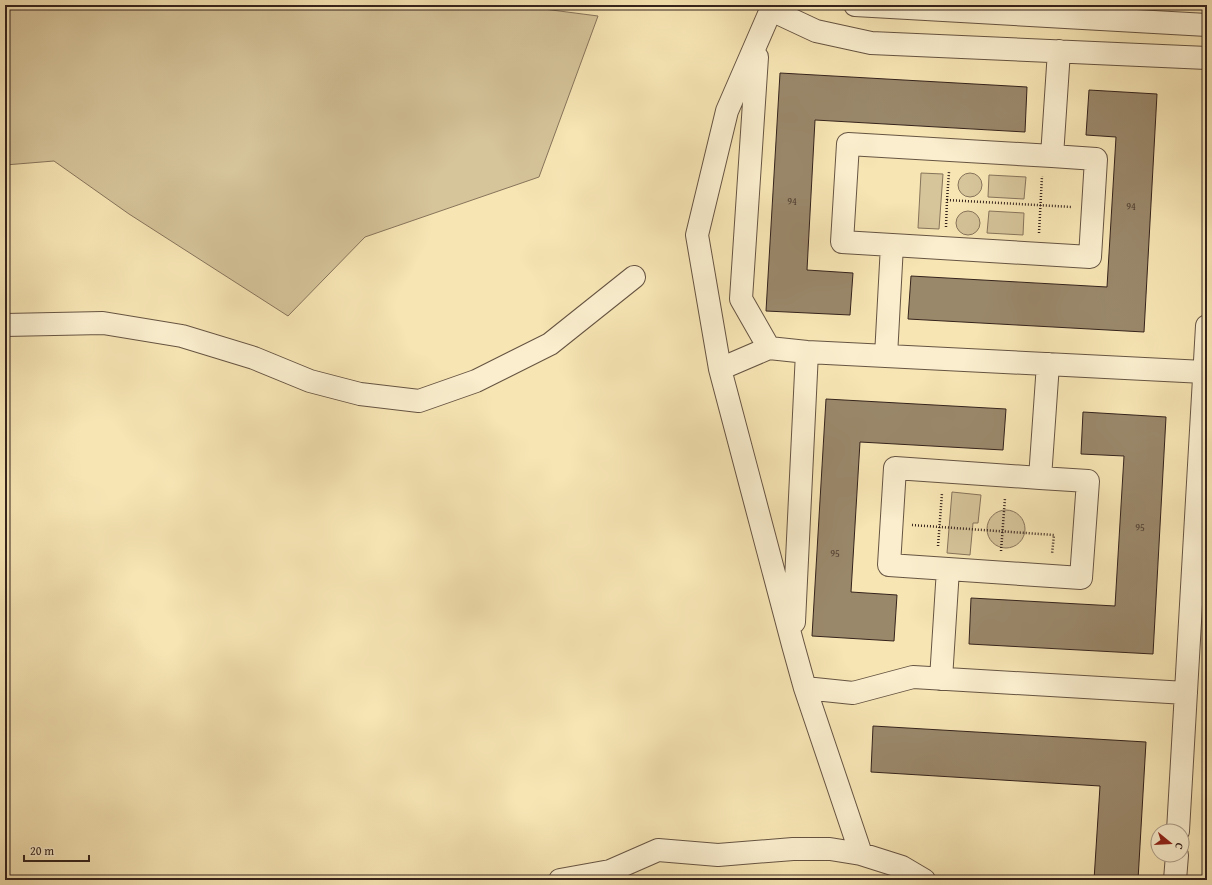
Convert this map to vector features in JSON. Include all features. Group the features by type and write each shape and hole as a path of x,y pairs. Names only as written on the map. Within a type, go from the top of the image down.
{"street":[{"path":"855,5 1207,25"},
{"path":"861,854 805,688 793,645 720,368 696,235 727,110 772,7 816,31 872,43 1207,58"},
{"path":"758,41 741,299 769,348"},
{"path":"1048,156 1059,51"},
{"path":"848,144 1048,156 1096,159 1090,257 842,242 848,144"},
{"path":"886,356 892,245"},
{"path":"5,325 103,323 182,336 254,358 310,381 360,394 419,401 476,381 550,344 634,277"},
{"path":"1178,823 1207,326"},
{"path":"720,368 769,348 807,352 1204,372"},
{"path":"793,645 807,352"},
{"path":"1040,478 1048,364"},
{"path":"895,468 1040,478 1088,481 1081,578 889,565 895,468"},
{"path":"941,679 942,569"},
{"path":"805,688 852,693 913,677 1186,693"},
{"path":"560,880 610,871 658,850 718,855 793,848 830,849 861,854 902,867 924,880"},
{"path":"1175,880 1176,863"}],"path":[{"path":"944,248 950,150"},
{"path":"1037,254 1040,205 1048,156"},
{"path":"947,200 1093,208"},
{"path":"942,569 940,527 944,471"},
{"path":"999,573 1006,475"},
{"path":"891,524 1054,535 1051,576"}],"shaded area":[{"path":"5,5 513,5 598,16 539,177 365,237 288,316 129,214 54,161 5,165"},
{"path":"921,173 943,174 939,229 918,228"},
{"path":"970,173 979,176 982,185 979,194 970,197 961,194 958,185 961,176"},
{"path":"989,175 1026,177 1024,199 988,197"},
{"path":"963,211 973,211 980,218 980,228 973,235 963,235 956,228 956,218"},
{"path":"989,211 1024,213 1023,235 987,233"},
{"path":"952,492 981,495 978,523 973,523 970,555 947,553"},
{"path":"1006,510 1016,513 1022,519 1025,529 1022,539 1016,545 1006,548 996,545 990,539 987,529 990,519 996,513"}],"building":[{"path":"780,73 1027,87 1025,132 815,120 807,270 853,273 850,315 766,311"},
{"path":"1089,90 1157,94 1144,332 908,319 911,276 1107,287 1116,137 1086,135"},
{"path":"826,399 1006,409 1003,450 860,442 851,592 897,595 894,641 812,636"},
{"path":"1083,412 1166,417 1153,654 969,644 971,598 1115,606 1124,456 1081,454"},
{"path":"873,726 1146,742 1138,880 1094,880 1100,786 871,772"}]}
